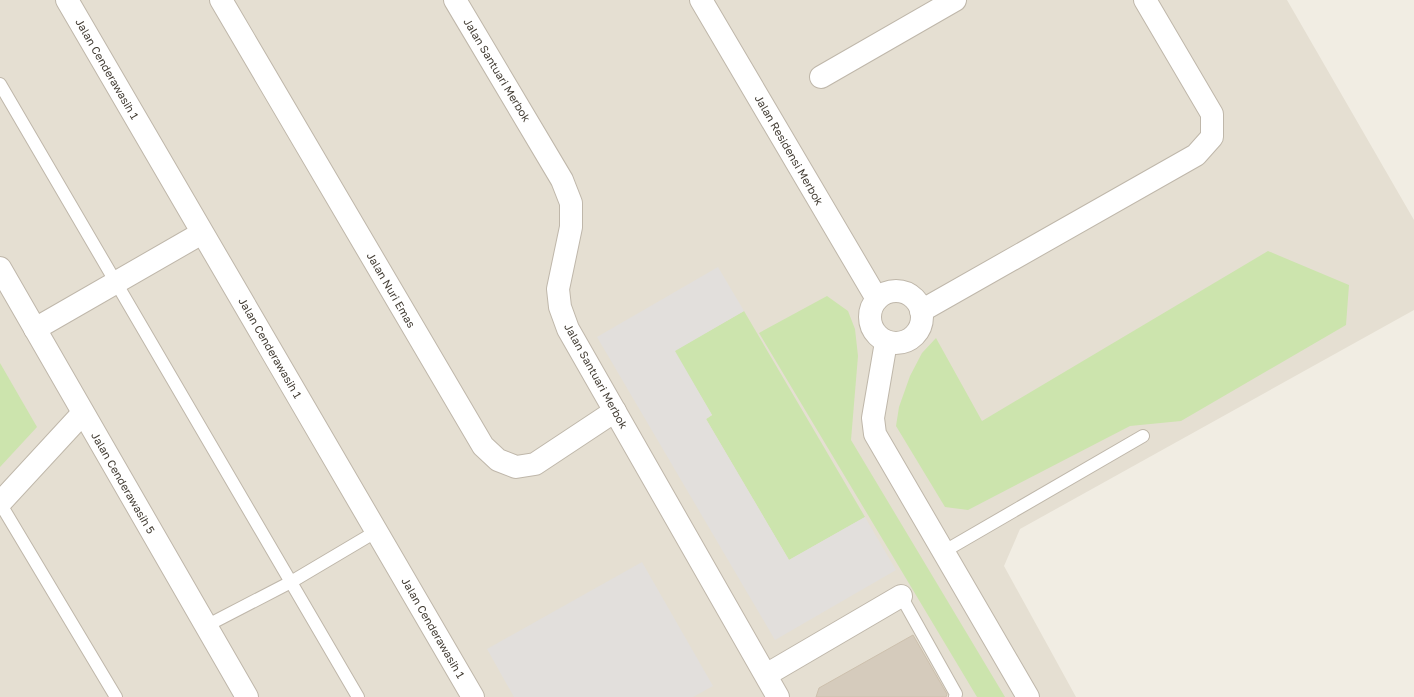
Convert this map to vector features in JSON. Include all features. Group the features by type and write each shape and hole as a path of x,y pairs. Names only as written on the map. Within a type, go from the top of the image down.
{"street":[{"name":"Jalan Cenderawasih 1","path":"67,0 473,697"},
{"name":"Jalan Nuri Emas","path":"221,0 483,446 498,460 516,467 535,464 615,411"},
{"name":"Jalan Santuari Merbok","path":"455,0 562,180 572,204 571,227 558,289 560,307 568,329 778,697"},
{"name":"Jalan Residensi Merbok","path":"701,0 877,299"},
{"path":"822,77 955,0"},
{"path":"921,311 1196,155 1212,137 1212,114 1145,0"},
{"path":"35,329 202,232"},
{"name":"Jalan Cenderawasih 5","path":"0,268 247,697"},
{"path":"890,292 906,293 913,298 921,311 921,323 916,334 902,343 886,342 879,338 870,323 872,306 877,299 890,292"},
{"path":"886,342 873,418 875,434 1028,697"},
{"path":"0,503 83,413"},
{"path":"766,675 901,596"}],"lane":[{"path":"0,84 358,697"},
{"path":"943,552 1143,436"},
{"path":"0,503 116,697"},
{"path":"206,626 291,582 377,531"},
{"path":"901,596 956,694 955,697"}],"shaded area":[{"path":"0,0 1287,0 1414,220 1414,310 1020,529 1004,566 1076,697 0,697"},
{"path":"718,267 744,311 675,351 712,415 706,419 789,560 865,517 896,570 775,640 597,337"},
{"path":"642,562 713,686 693,697 514,697 487,649"}],"green space":[{"path":"1268,251 1349,285 1346,325 1181,421 1130,426 968,510 945,507 896,426 899,407 910,376 922,353 936,338 982,421"},
{"path":"827,296 848,311 855,329 858,356 851,440 1005,697 977,697 759,333"},
{"path":"744,311 865,517 789,560 706,419 712,415 674,351"},
{"path":"0,363 37,427 0,467"}],"building":[{"path":"913,635 947,694 946,697 816,697 819,688"}]}
